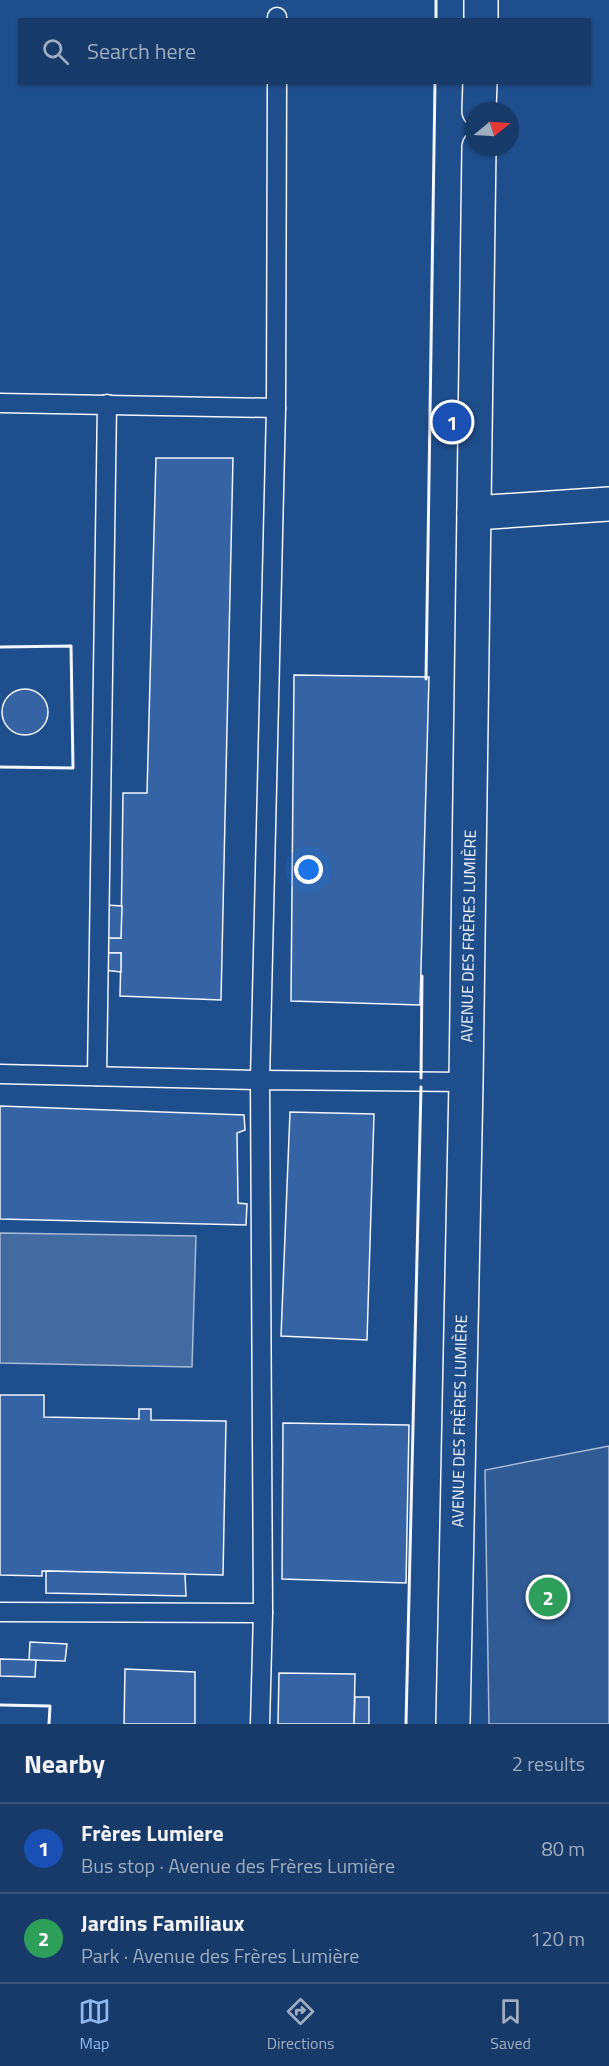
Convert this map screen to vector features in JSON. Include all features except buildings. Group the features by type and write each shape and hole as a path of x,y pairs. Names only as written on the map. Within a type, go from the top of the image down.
{"street":[{"path":"481,0 481,18"},
{"path":"479,102 480,84"},
{"name":"AVENUE DES FRÈRES LUMIÈRE","path":"453,1724 466,1082 479,156"},
{"path":"474,513 609,504"}],"lane":[{"path":"260,1724 263,1613 260,1080 276,408 277,84"},
{"path":"0,403 276,408"},
{"path":"97,1076 107,405"},
{"path":"0,1074 466,1082"},
{"path":"0,1612 263,1613"}],"shaded area":[{"path":"0,1233 196,1236 192,1367 0,1363"},
{"path":"609,1446 609,1724 489,1724 485,1470"}],"wall":[{"path":"436,0 436,18"},
{"path":"426,679 435,84"},
{"path":"0,647 71,646 73,768 0,767"},
{"path":"421,1078 422,976"},
{"path":"406,1724 421,1087"},
{"path":"0,1705 50,1706 49,1724"}],"place":[{"name":"Frères Lumiere","path":"452,422"},
{"name":"Jardins Familiaux","path":"548,1597"}]}
